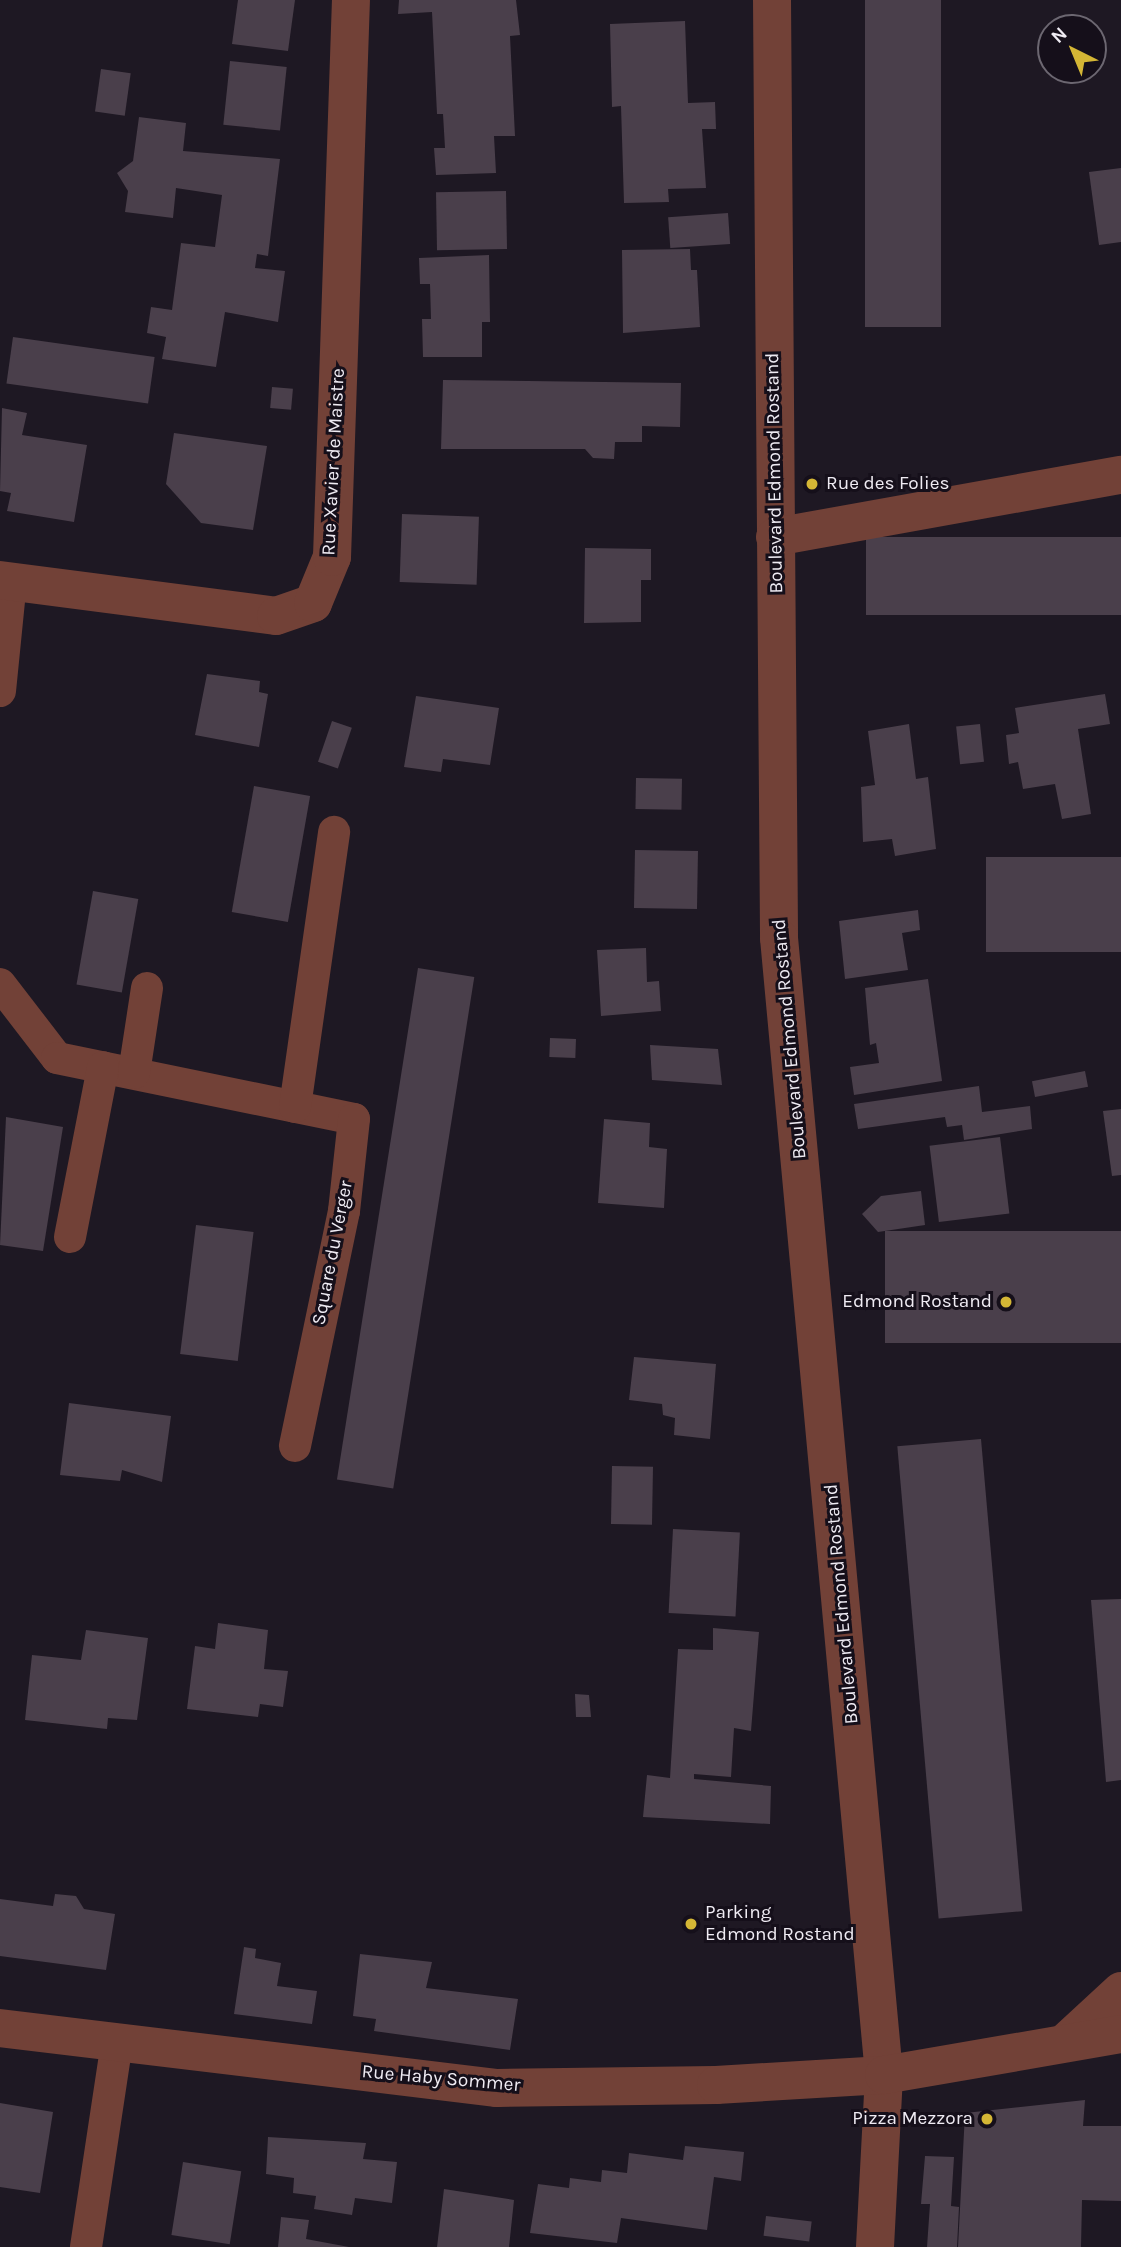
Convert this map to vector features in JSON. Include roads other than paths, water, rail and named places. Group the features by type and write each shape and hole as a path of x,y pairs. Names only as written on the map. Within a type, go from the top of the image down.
{"street":[{"name":"Rue Xavier de Maistre","path":"6,580 276,616 313,603 332,557 351,0"},
{"name":"Boulevard Edmond Rostand","path":"772,0 779,939 884,2074 875,2247"},
{"path":"775,537 1121,475"},
{"path":"1068,2040 1121,1991"},
{"name":"Rue Haby Sommer","path":"0,2028 497,2088 716,2085 884,2074 1068,2040 1121,2034"}],"lane":[{"path":"0,691 6,580"},
{"path":"295,1107 334,832"},
{"name":"Square du Verger","path":"0,984 57,1058 354,1119 344,1211 295,1446"},
{"path":"134,1073 147,988"},
{"path":"69,1237 103,1067"},
{"path":"86,2247 117,2042"}],"place":[{"name":"Rue des Folies","path":"812,484"},
{"name":"Edmond Rostand","path":"1006,1302"},
{"name":"Parking Edmond Rostand","path":"691,1924"},
{"name":"Pizza Mezzora","path":"987,2119"}]}
